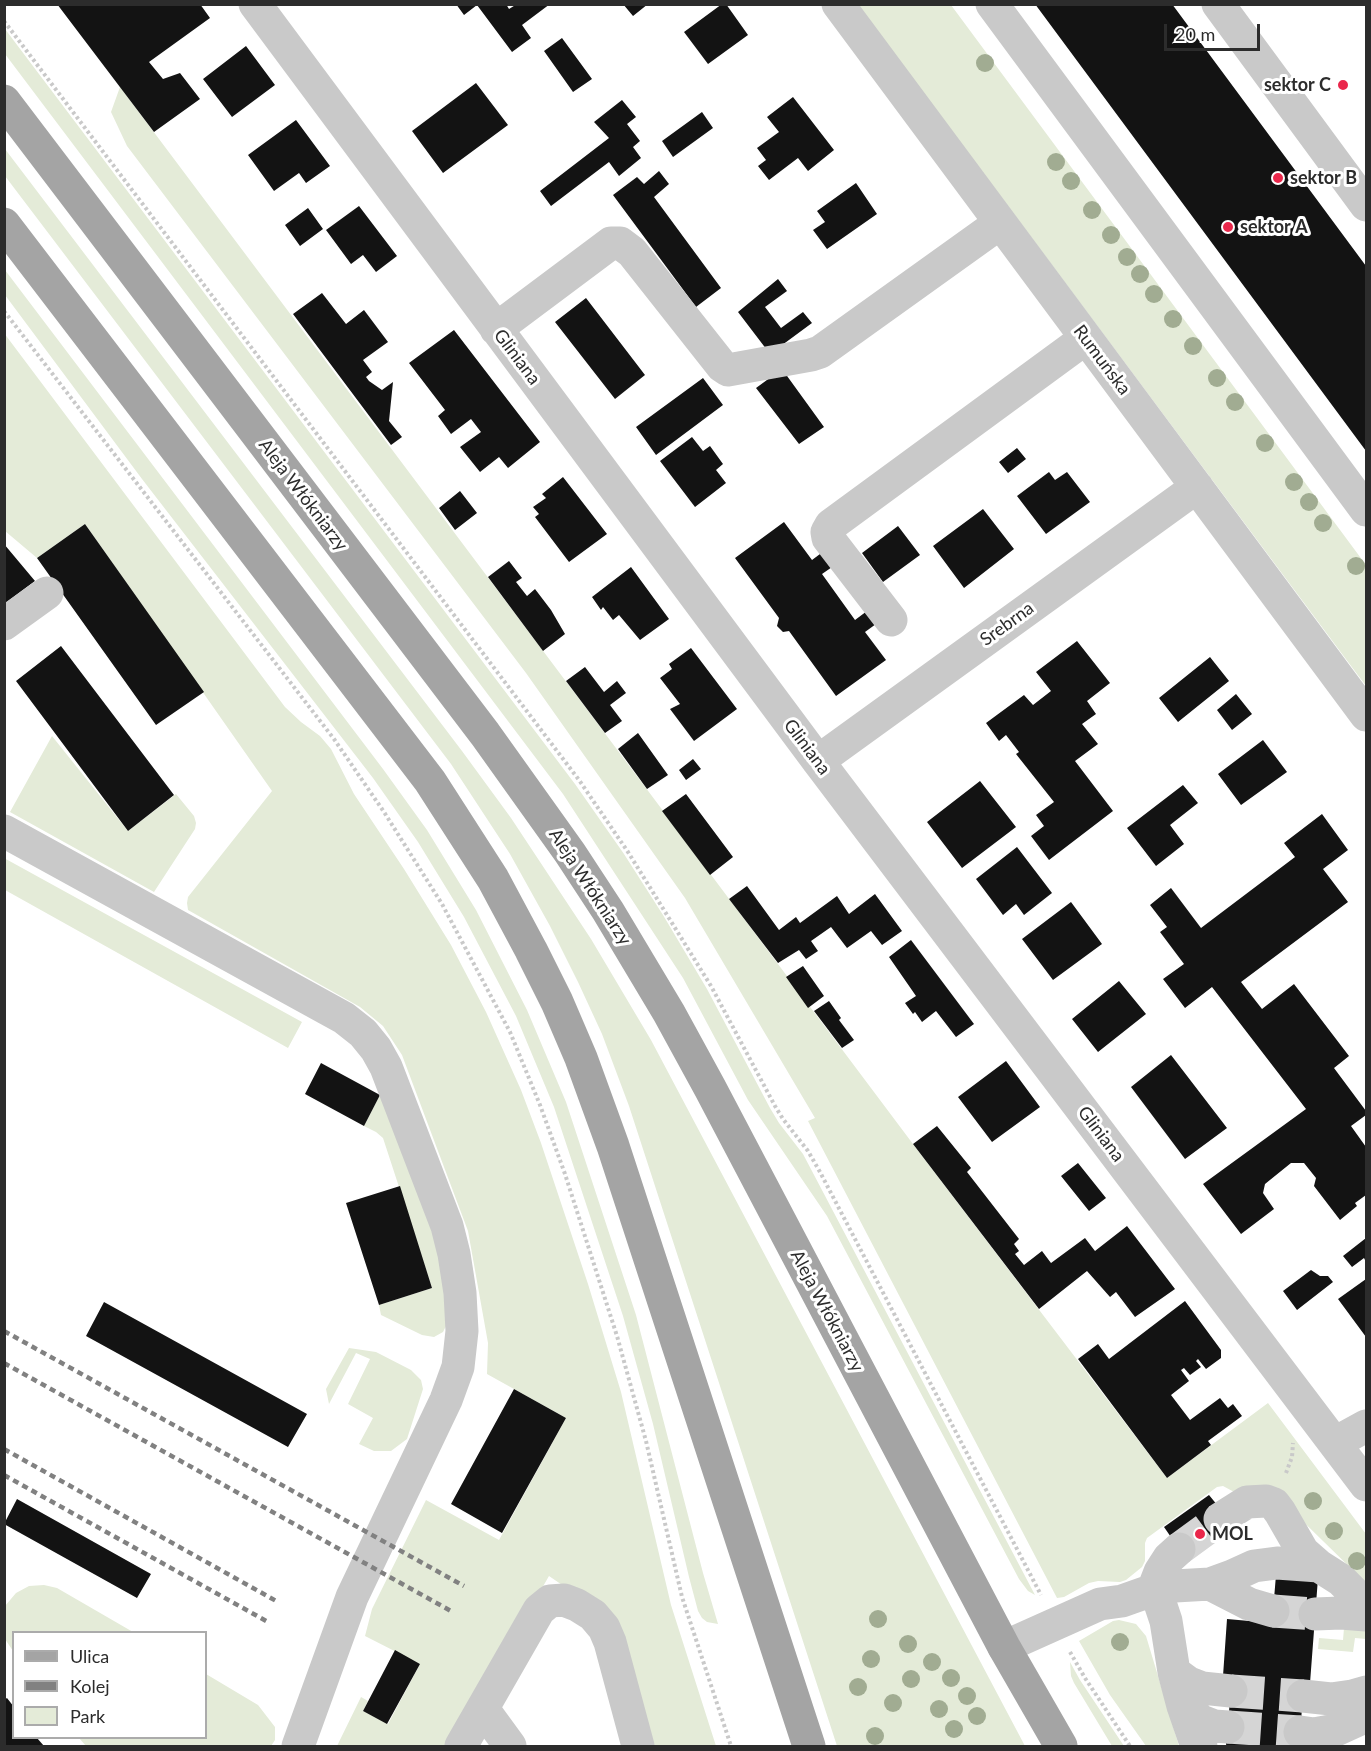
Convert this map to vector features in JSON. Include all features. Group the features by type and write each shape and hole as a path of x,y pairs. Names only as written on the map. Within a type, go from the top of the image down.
{"main road":[{"name":"Aleja Włókniarzy","path":"4,101 485,734 595,891 669,1013 711,1088 1004,1647 1061,1746"},
{"path":"4,224 430,780 493,879 531,950 581,1058 613,1146 808,1746"}],"street":[{"name":"Gliniana","path":"255,4 818,761 1366,1485"},
{"name":"Rumuńska","path":"838,4 1366,715"},
{"path":"992,4 1366,510"},
{"path":"1218,4 1366,205"},
{"path":"496,329 610,243 620,243 632,252 722,366 728,370 811,355 820,352 1000,223"},
{"path":"891,620 828,538 827,532 831,525 1086,338"},
{"name":"Srebrna","path":"818,761 1197,487"},
{"path":"4,624 47,593"},
{"path":"4,831 344,1018 363,1033 376,1049 386,1067 447,1226 460,1293 462,1331 458,1367 446,1400 352,1597 298,1746"},
{"path":"1335,1443 1366,1426"},
{"path":"1220,1520 1247,1502 1266,1501 1274,1504 1303,1552 1341,1580 1366,1605"},
{"path":"1179,1548 1160,1572 1154,1590 1166,1621 1174,1672 1183,1706 1194,1738 1201,1746"},
{"path":"1004,1647 1100,1604 1122,1601 1154,1590 1210,1584 1254,1566 1277,1563 1319,1566"},
{"path":"1210,1584 1249,1604 1274,1611"},
{"path":"461,1746 539,1610 550,1601 564,1600 577,1605 593,1616 604,1628 610,1642 638,1746"},
{"path":"1315,1614 1366,1615"},
{"path":"1174,1672 1189,1683 1202,1688 1231,1690"},
{"path":"1303,1696 1331,1699 1352,1696 1364,1707"},
{"path":"1183,1706 1201,1721 1214,1726 1228,1726"},
{"path":"1300,1732 1314,1734 1336,1730 1364,1707"},
{"path":"1335,1746 1364,1707"},
{"path":"483,1709 510,1746"}],"path":[{"path":"4,311 334,739 384,812 442,904 510,1032 548,1125 617,1336 646,1441 682,1597 731,1746"},
{"path":"1274,1504 1292,1457 1292,1437"},
{"path":"1056,1624 1084,1678 1130,1746"}],"green space":[{"path":"858,5 951,5 1366,565 1366,686"},
{"path":"5,29 575,784 624,854 707,989 770,1108 803,1154 1035,1595 1028,1591 1019,1579 827,1216 748,1100 683,978 563,794 5,54"},
{"path":"120,87 913,1144 1167,1478 1268,1403 1366,1534 1366,1583 1280,1499 1236,1493 1223,1486 1217,1487 1147,1538 1145,1561 1142,1567 1126,1580 1089,1583 1064,1597 1057,1598 808,1121 815,1118 685,898 526,673 127,146 111,112"},
{"path":"5,149 462,751 511,818 591,939 651,1040 1025,1746 837,1746 629,1106 602,1034 550,926 510,854 451,764 5,176"},
{"path":"5,270 383,769 427,830 476,910 527,1010 566,1102 636,1315 718,1624 707,1622 698,1611 653,1424 623,1316 554,1107 516,1016 464,917 418,842 373,778 142,479 5,295"},
{"path":"4,333 285,707 320,736 331,749 354,794 451,945 486,1012 521,1090 541,1143 588,1284 621,1392 671,1605 716,1746 647,1746 612,1619 549,1576 451,1746 337,1746 361,1697 368,1701 363,1711 388,1724 420,1664 365,1636 372,1609 426,1500 499,1540 566,1418 487,1374 488,1343 468,1231 402,1055 383,1026 360,1007 188,910 188,897 272,791 85,524 37,558 5,531"},
{"path":"52,736 128,831 176,794 194,816 195,829 154,892 10,812"},
{"path":"4,858 302,1022 288,1048 5,890"},
{"path":"383,1089 440,1235 447,1324 443,1332 434,1337 422,1335 381,1315 379,1305 432,1288 383,1138 364,1126"},
{"path":"349,1348 376,1352 411,1370 421,1380 423,1389 407,1439 391,1451 374,1451 359,1444 373,1418 348,1404 370,1359 356,1353 329,1404 326,1389"},
{"path":"44,1585 57,1588 131,1631 12,1631 12,1650 5,1639 5,1606 16,1593 29,1586"},
{"path":"1113,1621 1136,1624 1146,1636 1179,1746 1146,1746 1110,1695 1079,1641"},
{"path":"1344,1628 1366,1630 1366,1639 1355,1638 1353,1652 1318,1649 1319,1638 1343,1640"},
{"path":"1070,1662 1124,1746 1112,1746 1074,1683"},
{"path":"207,1675 258,1705 275,1727 275,1740 271,1746 86,1746 80,1739 207,1739"}],"building":[{"path":"57,4 200,4 210,18 149,62 163,79 180,73 200,99 154,132"},
{"path":"456,4 506,4 509,9 517,4 550,4 522,25 531,38 512,52 477,5 464,15"},
{"path":"623,4 648,4 633,16"},
{"path":"722,4 726,4 748,35 708,64 684,32"},
{"path":"1035,4 1172,4 1366,266 1366,451"},
{"path":"562,38 592,79 573,92 544,51"},
{"path":"246,46 275,85 232,117 203,79"},
{"path":"476,83 508,125 443,173 412,131"},
{"path":"793,97 834,150 808,171 798,158 769,180 758,166 766,160 757,148 779,132 767,117"},
{"path":"622,100 636,117 627,124 640,141 633,147 641,158 619,176 609,162 551,206 540,191 609,138 594,122"},
{"path":"702,112 713,128 673,157 662,141"},
{"path":"296,120 330,166 306,183 299,173 274,191 248,155"},
{"path":"659,171 669,184 654,197 721,288 696,307 613,195 637,177 644,184"},
{"path":"856,183 877,214 827,249 813,230 825,222 817,211"},
{"path":"359,206 397,256 376,272 363,255 351,264 326,230"},
{"path":"308,208 323,229 300,246 285,225"},
{"path":"778,279 787,291 765,307 781,328 803,312 812,323 770,354 738,312"},
{"path":"322,293 346,324 364,310 388,342 363,360 372,372 366,377 369,381 382,390 393,382 389,421 402,437 391,445 293,314"},
{"path":"586,298 645,375 615,399 555,322"},
{"path":"454,330 540,442 508,468 499,457 480,472 460,447 481,432 471,419 451,434 438,416 445,410 409,363"},
{"path":"782,369 824,427 799,444 756,388"},
{"path":"703,378 723,405 656,455 636,427"},
{"path":"692,437 703,451 710,446 723,464 716,470 726,483 695,507 660,461"},
{"path":"1017,448 1026,459 1008,473 999,462"},
{"path":"1049,472 1055,480 1067,472 1090,502 1046,534 1017,496"},
{"path":"563,477 607,534 569,562 535,517 539,514 533,507 546,498 542,494"},
{"path":"460,491 477,513 455,530 439,508"},
{"path":"983,509 1014,549 964,588 933,546"},
{"path":"784,522 812,560 824,551 835,565 822,574 855,620 867,611 876,624 865,632 886,660 836,696 789,631 783,632 777,626 779,618 735,558"},
{"path":"85,524 204,692 156,725 37,558"},
{"path":"898,526 920,555 883,582 862,553"},
{"path":"4,544 35,581 4,604"},
{"path":"509,561 522,578 516,582 527,596 535,589 565,634 543,651 488,577"},
{"path":"631,567 669,619 640,640 619,615 613,620 603,607 601,610 592,597"},
{"path":"1077,641 1110,683 1087,701 1096,714 1082,724 1098,744 1075,761 1113,811 1049,860 1031,836 1044,826 1036,815 1054,802 1016,754 1019,752 1006,735 999,741 986,723 1024,695 1033,705 1051,691 1036,672"},
{"path":"61,646 174,795 128,831 16,681"},
{"path":"691,648 737,709 694,741 670,709 680,704 660,678 672,669 669,664"},
{"path":"1210,657 1229,681 1178,722 1159,698"},
{"path":"585,667 604,692 617,681 626,693 610,705 622,721 605,733 566,681"},
{"path":"1236,694 1252,714 1232,730 1217,710"},
{"path":"638,733 668,775 647,789 618,749"},
{"path":"1263,740 1287,772 1241,805 1218,774"},
{"path":"693,759 701,769 686,780 679,770"},
{"path":"980,781 1016,827 962,868 927,822"},
{"path":"1183,785 1198,803 1170,825 1184,844 1156,866 1127,828"},
{"path":"686,794 733,857 710,875 662,811"},
{"path":"1322,814 1348,850 1323,869 1348,902 1241,982 1262,1009 1294,984 1349,1056 1334,1068 1366,1111 1366,1115 1351,1126 1366,1147 1366,1195 1355,1203 1357,1206 1340,1220 1314,1186 1316,1178 1304,1163 1291,1163 1265,1184 1263,1193 1274,1209 1241,1234 1203,1184 1306,1109 1212,987 1185,1008 1163,979 1184,964 1160,932 1167,927 1150,905 1171,888 1201,928 1295,857 1284,843"},
{"path":"1017,847 1052,893 1024,915 1016,904 1003,915 976,879"},
{"path":"747,886 779,930 796,917 800,923 837,896 849,914 875,894 902,931 882,945 871,931 847,948 831,927 811,941 818,951 806,959 799,950 778,963 729,899"},
{"path":"1071,902 1102,944 1053,980 1022,939"},
{"path":"911,940 974,1024 956,1037 936,1011 922,1022 905,1003 916,996 889,957"},
{"path":"803,966 824,996 808,1008 786,977"},
{"path":"1119,981 1146,1014 1098,1052 1072,1019"},
{"path":"829,1001 841,1018 839,1020 854,1040 842,1048 814,1011"},
{"path":"1171,1055 1227,1128 1185,1159 1131,1087"},
{"path":"1006,1061 1040,1107 992,1142 958,1097"},
{"path":"321,1063 380,1095 364,1126 305,1094"},
{"path":"937,1126 971,1168 967,1172 1019,1239 1014,1244 1019,1251 1015,1254 1024,1265 1042,1251 1051,1263 1085,1238 1095,1251 1127,1226 1175,1289 1135,1317 1116,1292 1110,1297 1087,1271 1039,1309 913,1144"},
{"path":"1078,1163 1106,1198 1089,1211 1061,1176"},
{"path":"400,1186 432,1288 379,1305 346,1203"},
{"path":"1366,1238 1366,1262 1364,1258 1352,1267 1343,1256"},
{"path":"1311,1270 1320,1276 1328,1276 1333,1282 1297,1310 1283,1291"},
{"path":"1366,1279 1366,1337 1338,1299"},
{"path":"1185,1301 1221,1350 1221,1358 1206,1369 1198,1359 1196,1361 1201,1367 1190,1375 1184,1368 1181,1370 1189,1381 1171,1395 1190,1420 1220,1398 1228,1408 1233,1404 1242,1416 1208,1441 1211,1445 1167,1478 1078,1359 1098,1344 1109,1359"},
{"path":"104,1302 307,1414 288,1447 86,1336"},
{"path":"514,1389 566,1418 502,1533 451,1504"},
{"path":"1209,1495 1218,1506 1227,1529 1186,1559 1164,1527"},
{"path":"17,1499 151,1574 137,1598 4,1524"},
{"path":"1276,1575 1318,1578 1310,1683 1304,1683 1299,1746 1226,1746 1232,1677 1223,1676 1227,1619 1272,1623"},
{"path":"395,1650 420,1664 387,1724 363,1711"},
{"path":"7,1698 12,1704 12,1739 38,1739 44,1746 6,1746 4,1744 4,1700"}],"tunnel":[{"path":"1179,1549 1220,1519"},
{"path":"1273,1611 1315,1614"},
{"path":"1231,1691 1303,1696"},
{"path":"1228,1727 1300,1732"}],"railway":[{"path":"4,1331 464,1586"},
{"path":"4,1363 451,1611"},
{"path":"4,1449 278,1602"},
{"path":"4,1475 268,1622"}],"place":[{"name":"sektor C","path":"1343,85"},
{"name":"sektor B","path":"1278,178"},
{"name":"sektor A","path":"1228,227"},
{"name":"MOL","path":"1200,1534"}]}
